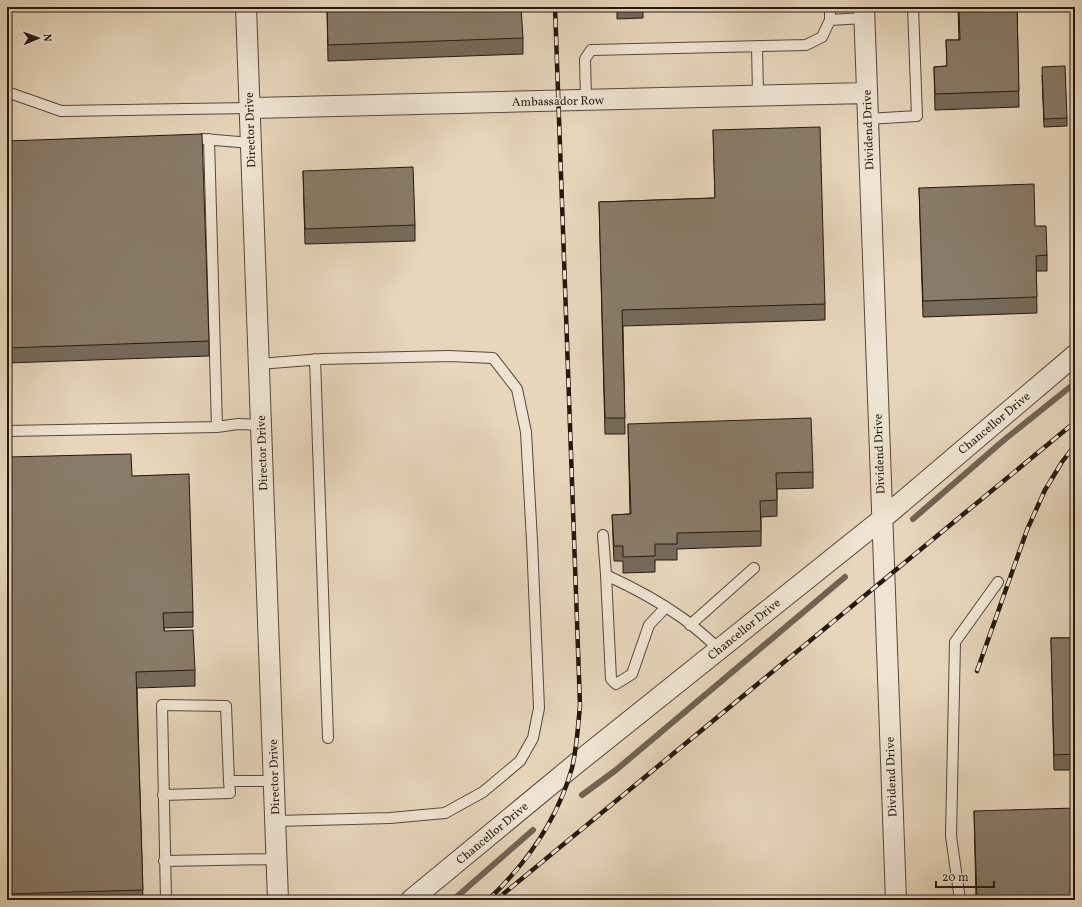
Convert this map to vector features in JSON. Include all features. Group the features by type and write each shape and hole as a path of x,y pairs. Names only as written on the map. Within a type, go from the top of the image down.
{"street":[{"name":"Director Drive","path":"246,7 278,900"},
{"name":"Dividend Drive","path":"864,12 896,900"},
{"name":"Ambassador Row","path":"249,108 867,93"},
{"name":"Chancellor Drive","path":"411,900 572,767 882,519 1075,355"}],"lane":[{"path":"586,100 585,59 591,50 806,45 822,37 830,20 830,7"},
{"path":"868,119 917,116 913,7"},
{"path":"830,20 864,12"},
{"path":"757,46 758,95"},
{"path":"7,92 61,111 249,108"},
{"path":"194,140 209,139 251,143"},
{"path":"209,139 217,427"},
{"path":"259,364 315,359 449,356 493,358 517,390 526,432 539,708 533,738 520,761 483,792 445,813 390,818 276,821"},
{"path":"315,359 328,738"},
{"path":"7,431 217,427 238,424 261,425"},
{"path":"602,535 606,574 611,679 616,684 632,674 649,625 666,607"},
{"path":"690,625 754,568"},
{"path":"606,574 633,587 666,607 719,649"},
{"path":"960,900 951,836 955,642 998,582"},
{"path":"163,795 230,793 226,706 162,705 163,795 164,861 166,900"},
{"path":"229,781 274,781"},
{"path":"164,861 277,859"}],"building":[{"path":"327,7 521,7 523,38 328,45"},
{"path":"959,7 1017,7 1019,91 935,94 934,67 947,66 946,40 960,40"},
{"path":"1065,66 1067,118 1044,119 1042,67"},
{"path":"820,127 825,304 622,310 625,418 605,418 599,202 715,198 713,130"},
{"path":"202,134 209,341 7,348 7,141"},
{"path":"413,167 415,225 305,229 303,171"},
{"path":"1034,184 1035,226 1046,226 1047,255 1036,256 1037,297 923,301 919,188"},
{"path":"811,418 813,472 776,473 777,500 760,501 761,531 677,533 677,544 655,544 655,556 623,557 623,546 614,546 612,515 631,514 628,424"},
{"path":"131,454 132,476 189,474 193,612 163,613 164,631 193,630 195,670 136,672 143,890 7,894 7,457"},
{"path":"1051,638 1075,638 1075,754 1054,755"},
{"path":"1075,808 1075,900 977,900 974,811"}],"waterway":[{"path":"913,519 1004,440 1075,383"},
{"path":"582,795 616,770 845,577"},
{"path":"453,900 533,830"}],"railway":[{"path":"488,900 528,856 539,840 558,806 572,768 580,705 555,7"},
{"path":"496,900 1075,422"},
{"path":"977,671 1027,530 1045,490 1062,462 1075,445"}]}
